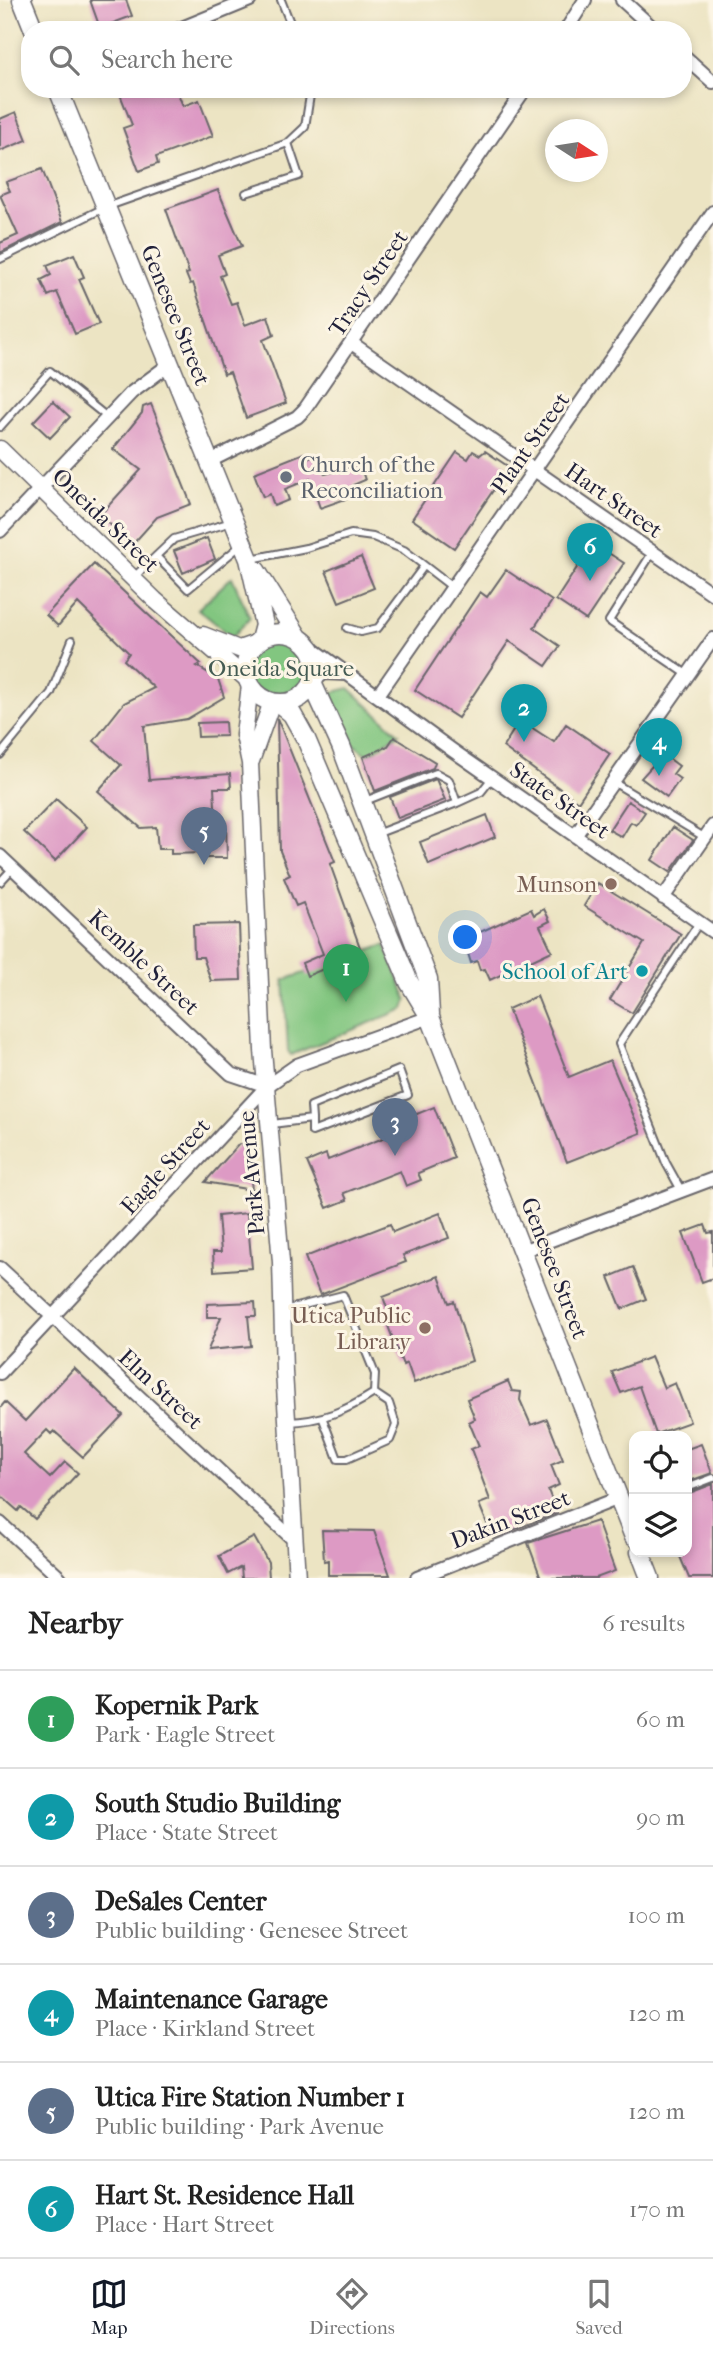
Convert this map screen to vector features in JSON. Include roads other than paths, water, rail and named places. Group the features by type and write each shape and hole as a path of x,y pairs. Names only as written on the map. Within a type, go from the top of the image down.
{"main road":[{"path":"22,0 30,21"},
{"name":"Genesee Street","path":"62,98 246,552 264,625 258,642"},
{"name":"Genesee Street","path":"246,552 304,642"},
{"path":"279,633 304,642 314,656 314,682 299,699 276,703 256,693 249,682 247,660 258,642 279,633"},
{"name":"Genesee Street","path":"314,682 428,979 430,1017"},
{"name":"Genesee Street","path":"276,703 292,714 306,739 410,982 430,1017 626,1507"},
{"path":"642,1557 650,1578"}],"street":[{"path":"199,21 250,0"},
{"path":"572,21 585,0"},
{"path":"622,0 645,21"},
{"path":"692,63 713,82"},
{"name":"Tracy Street","path":"210,461 297,417 353,344 519,98"},
{"name":"Plant Street","path":"378,695 455,589 713,212"},
{"name":"Hart Street","path":"353,344 713,594"},
{"path":"0,531 131,393 170,364"},
{"name":"Oneida Street","path":"0,449 180,623 249,682"},
{"name":"Oneida Street","path":"180,623 239,649 258,642"},
{"path":"575,836 713,639"},
{"name":"State Street","path":"304,642 492,778 713,932"},
{"path":"314,682 324,673 351,675"},
{"name":"Park Avenue","path":"249,682 244,735 250,764 297,1578"},
{"name":"Park Avenue","path":"250,764 276,703"},
{"path":"663,898 713,826"},
{"name":"Kemble Street","path":"0,856 231,1074 267,1086"},
{"name":"Eagle Street","path":"0,1373 267,1086 308,1060 430,1017"},
{"path":"522,1251 713,1179"},
{"name":"Elm Street","path":"0,1268 295,1541"},
{"name":"Dakin Street","path":"417,1578 626,1507"},
{"path":"0,1523 60,1578"}],"lane":[{"path":"281,0 289,21"},
{"path":"0,259 106,207 288,143 305,127 310,98"},
{"path":"246,193 299,176 288,143"},
{"path":"0,427 50,371 107,417"},
{"path":"132,578 174,539 234,522"},
{"path":"156,556 188,589 246,552 306,548 351,534 373,537 404,550 455,589"},
{"path":"652,553 609,621 688,675"},
{"path":"347,628 362,632 378,628 424,566"},
{"path":"0,755 51,693 72,640"},
{"path":"362,802 436,773 449,780 457,803"},
{"path":"374,835 481,792 492,778"},
{"path":"613,782 705,837"},
{"path":"0,882 13,868"},
{"path":"682,1192 666,1163 619,1044 700,923"},
{"path":"399,1070 408,1095 312,1132 312,1119 312,1106 399,1070"},
{"path":"270,1125 312,1119"},
{"path":"282,1310 343,1295 375,1374 374,1393"},
{"path":"287,1422 323,1419 352,1407 374,1393"},
{"path":"323,1419 338,1459 347,1459 390,1440 396,1426 389,1403 374,1393"},
{"path":"692,1486 713,1478"}],"place":[{"name":"Church of the Reconciliation","path":"286,477"},
{"name":"Hart St. Residence Hall","path":"590,581"},
{"name":"South Studio Building","path":"524,742"},
{"name":"Maintenance Garage","path":"659,776"},
{"name":"Utica Fire Station Number 1","path":"204,865"},
{"name":"Munson","path":"611,884"},
{"name":"School of Art","path":"642,971"},
{"name":"Kopernik Park","path":"346,1002"},
{"name":"DeSales Center","path":"395,1156"},
{"name":"Utica Public Library","path":"425,1328"}],"park label":[{"name":"Oneida Square","path":"281,668"}]}
